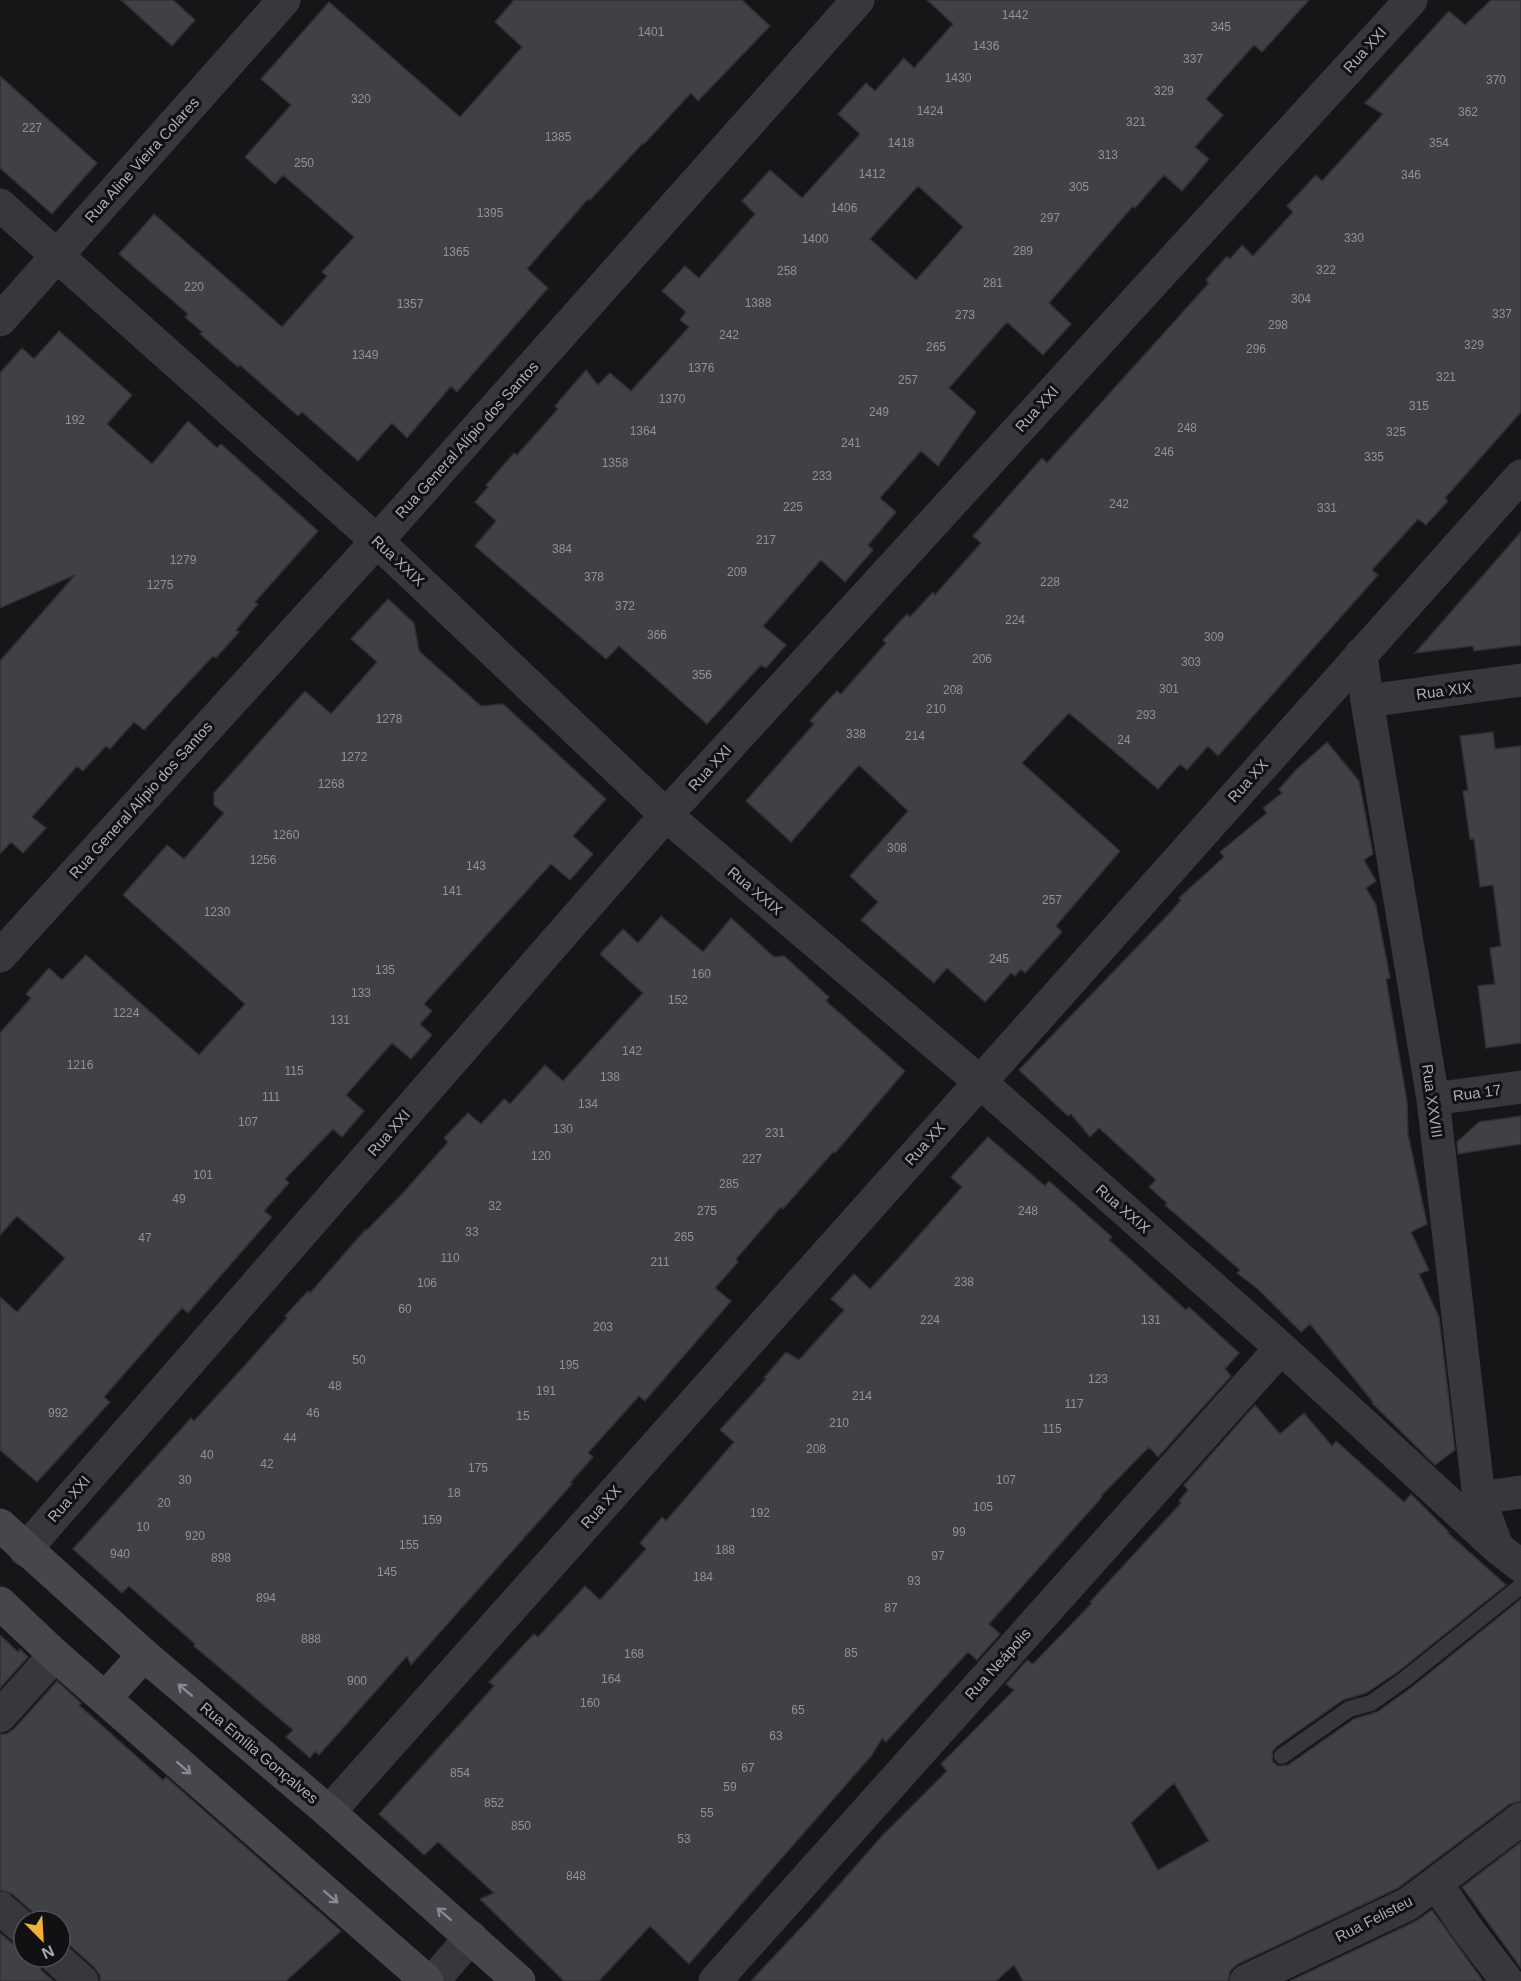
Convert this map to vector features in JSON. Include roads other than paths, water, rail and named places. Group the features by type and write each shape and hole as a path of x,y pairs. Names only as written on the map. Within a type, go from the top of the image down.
{"street":[{"name":"Rua Aline Vieira Colares","path":"0,320 284,0"},
{"name":"Rua General Alípio dos Santos","path":"0,956 377,541 858,0"},
{"name":"Rua XXI","path":"25,1550 666,815 1411,0"},
{"name":"Rua XXIX","path":"0,205 377,541 666,815 980,1082 1281,1348 1510,1557"},
{"name":"Rua XX","path":"329,1812 1521,476"},
{"name":"Rua XXVIII","path":"1361,654 1433,1099 1479,1498 1510,1557"},
{"name":"Rua XIX","path":"1367,701 1521,680"},
{"name":"Rua 17","path":"1433,1099 1521,1087"},
{"name":"Rua Neápolis","path":"716,1981 1281,1348"},
{"path":"1479,1498 1521,1492"},
{"name":"Rua Emília Gonçalves","path":"0,1526 144,1655 329,1812 519,1981"},
{"path":"0,1603 55,1655 427,1981"},
{"path":"0,1716 55,1655"},
{"path":"105,1698 144,1655"},
{"name":"Rua Felisteu","path":"1246,1981 1408,1904 1521,1819"},
{"path":"1436,1883 1507,1981"},
{"path":"0,1908 12,1918"},
{"path":"433,1981 471,1937"},
{"path":"68,1969 82,1981"}],"lane":[{"path":"1282,1755 1349,1708 1371,1703 1405,1679 1521,1586"}]}
